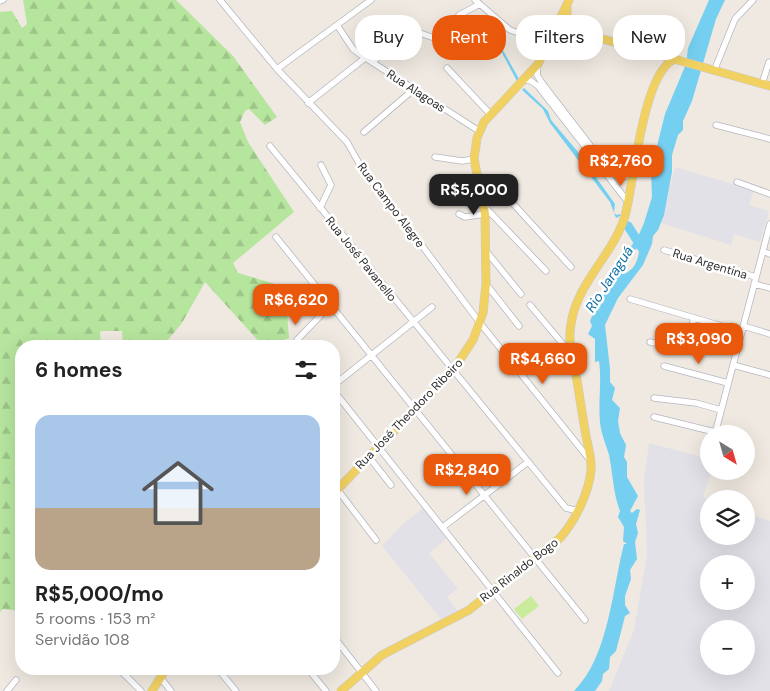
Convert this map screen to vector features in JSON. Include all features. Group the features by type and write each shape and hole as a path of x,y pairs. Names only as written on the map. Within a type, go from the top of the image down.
{"main road":[{"path":"567,15 568,2"},
{"name":"Rua José Theodoro Ribeiro","path":"561,15 568,2"},
{"name":"Rua José Theodoro Ribeiro","path":"340,486 453,370 464,356 480,323 486,284 486,251 484,208 474,159 479,131 540,60"},
{"path":"657,60 661,70 676,60 766,85"},
{"name":"Rua Rinaldo Bogo","path":"341,691 386,652 458,616 493,591 566,531 579,508 590,474 590,460 572,355 570,326 575,306 620,227 628,202 632,173 647,109 661,70"},
{"path":"152,691 160,677"}],"street":[{"name":"Rua Campo Alegre","path":"220,0 277,69 348,142 364,172 480,323 590,460"},
{"path":"277,69 371,0"},
{"path":"710,70 735,19 752,0"},
{"path":"422,33 446,42 450,39 459,15 477,2 510,30 516,32"},
{"name":"Rua Alagoas","path":"337,25 355,50"},
{"path":"308,103 363,60"},
{"name":"Rua Alagoas","path":"369,60 479,131"},
{"path":"766,85 769,62"},
{"path":"538,64 537,75 542,83 612,174 624,177 632,173"},
{"path":"447,68 491,115"},
{"path":"522,83 531,81 538,86 628,202"},
{"path":"364,132 414,89"},
{"path":"716,125 770,139"},
{"name":"Rua José Pavanello","path":"270,146 566,508 570,510 579,508"},
{"path":"435,157 462,161 474,159"},
{"path":"320,208 331,185 321,165"},
{"path":"459,214 465,218 484,208 497,186 504,180"},
{"path":"737,182 770,194"},
{"path":"497,186 570,267"},
{"path":"484,208 546,271"},
{"path":"717,425 770,224"},
{"path":"276,237 585,620"},
{"name":"Rua Argentina","path":"664,250 755,281 770,288"},
{"path":"486,251 521,294"},
{"path":"763,251 770,254"},
{"path":"486,284 519,326"},
{"path":"297,340 321,315 322,309 320,304 310,295"},
{"path":"630,299 694,319 770,334"},
{"path":"530,305 572,355"},
{"path":"340,380 432,307"},
{"path":"650,342 683,349 694,319"},
{"path":"733,365 770,375"},
{"path":"664,366 728,384"},
{"path":"340,398 444,527 558,673"},
{"path":"654,398 696,403 721,410"},
{"path":"654,417 700,429"},
{"path":"368,457 391,485"},
{"path":"444,527 528,462"},
{"path":"340,497 376,540"},
{"path":"340,644 376,691"},
{"path":"126,675 141,691"},
{"path":"223,675 236,691"},
{"path":"313,675 326,691"},
{"path":"160,677 171,691"},
{"path":"7,691 16,680"}],"shaded area":[{"path":"675,167 754,190 749,205 769,211 760,242 734,234 731,245 661,223"},
{"path":"649,443 700,457 700,480 708,480 705,490 700,490 700,545 755,545 755,516 770,521 770,691 609,691 634,630 647,554 644,480"},
{"path":"424,508 446,537 429,553 458,589 447,597 458,611 441,619 382,546 405,522"}],"green space":[{"path":"23,0 176,0 233,56 277,117 265,125 249,109 245,111 240,122 248,142 294,212 233,263 238,273 285,287 289,338 284,340 258,340 205,282 182,323 168,340 123,340 122,331 100,331 101,340 15,340 15,610 3,609 0,612 0,12 12,11 22,28 27,24"},
{"path":"531,596 539,606 522,619 514,609"}],"water":[{"path":"709,0 725,0 716,19 692,101 683,121 683,130 678,135 672,155 672,172 664,215 658,230 653,236 652,244 643,265 618,298 605,325 610,382 615,388 612,400 620,408 618,421 620,433 626,445 624,457 627,462 627,477 638,496 630,511 632,513 637,509 640,510 636,524 638,533 635,542 637,559 630,570 631,579 625,596 625,605 630,613 625,616 616,651 610,657 609,669 603,674 602,681 595,691 574,691 586,677 602,641 608,622 624,544 627,544 623,541 624,527 618,517 620,511 614,490 609,455 602,435 600,368 599,361 595,362 595,339 588,334 592,326 590,321 598,301 614,282 615,275 621,269 622,257 637,239 644,223 652,197 651,170 665,114 686,64 688,48","holes":["637,248 639,251 635,265 624,274 630,255"]},
{"path":"506,56 519,79 517,81 506,60"},
{"path":"524,88 548,111 551,120 578,152 615,204 614,213 610,202 550,123 543,109 522,90"},
{"path":"614,213 620,214 627,227 620,216 616,218"}],"waterway":[{"path":"628,226 642,248"}],"water label":[{"name":"Rio Jaraguá","path":"609,279"}]}
